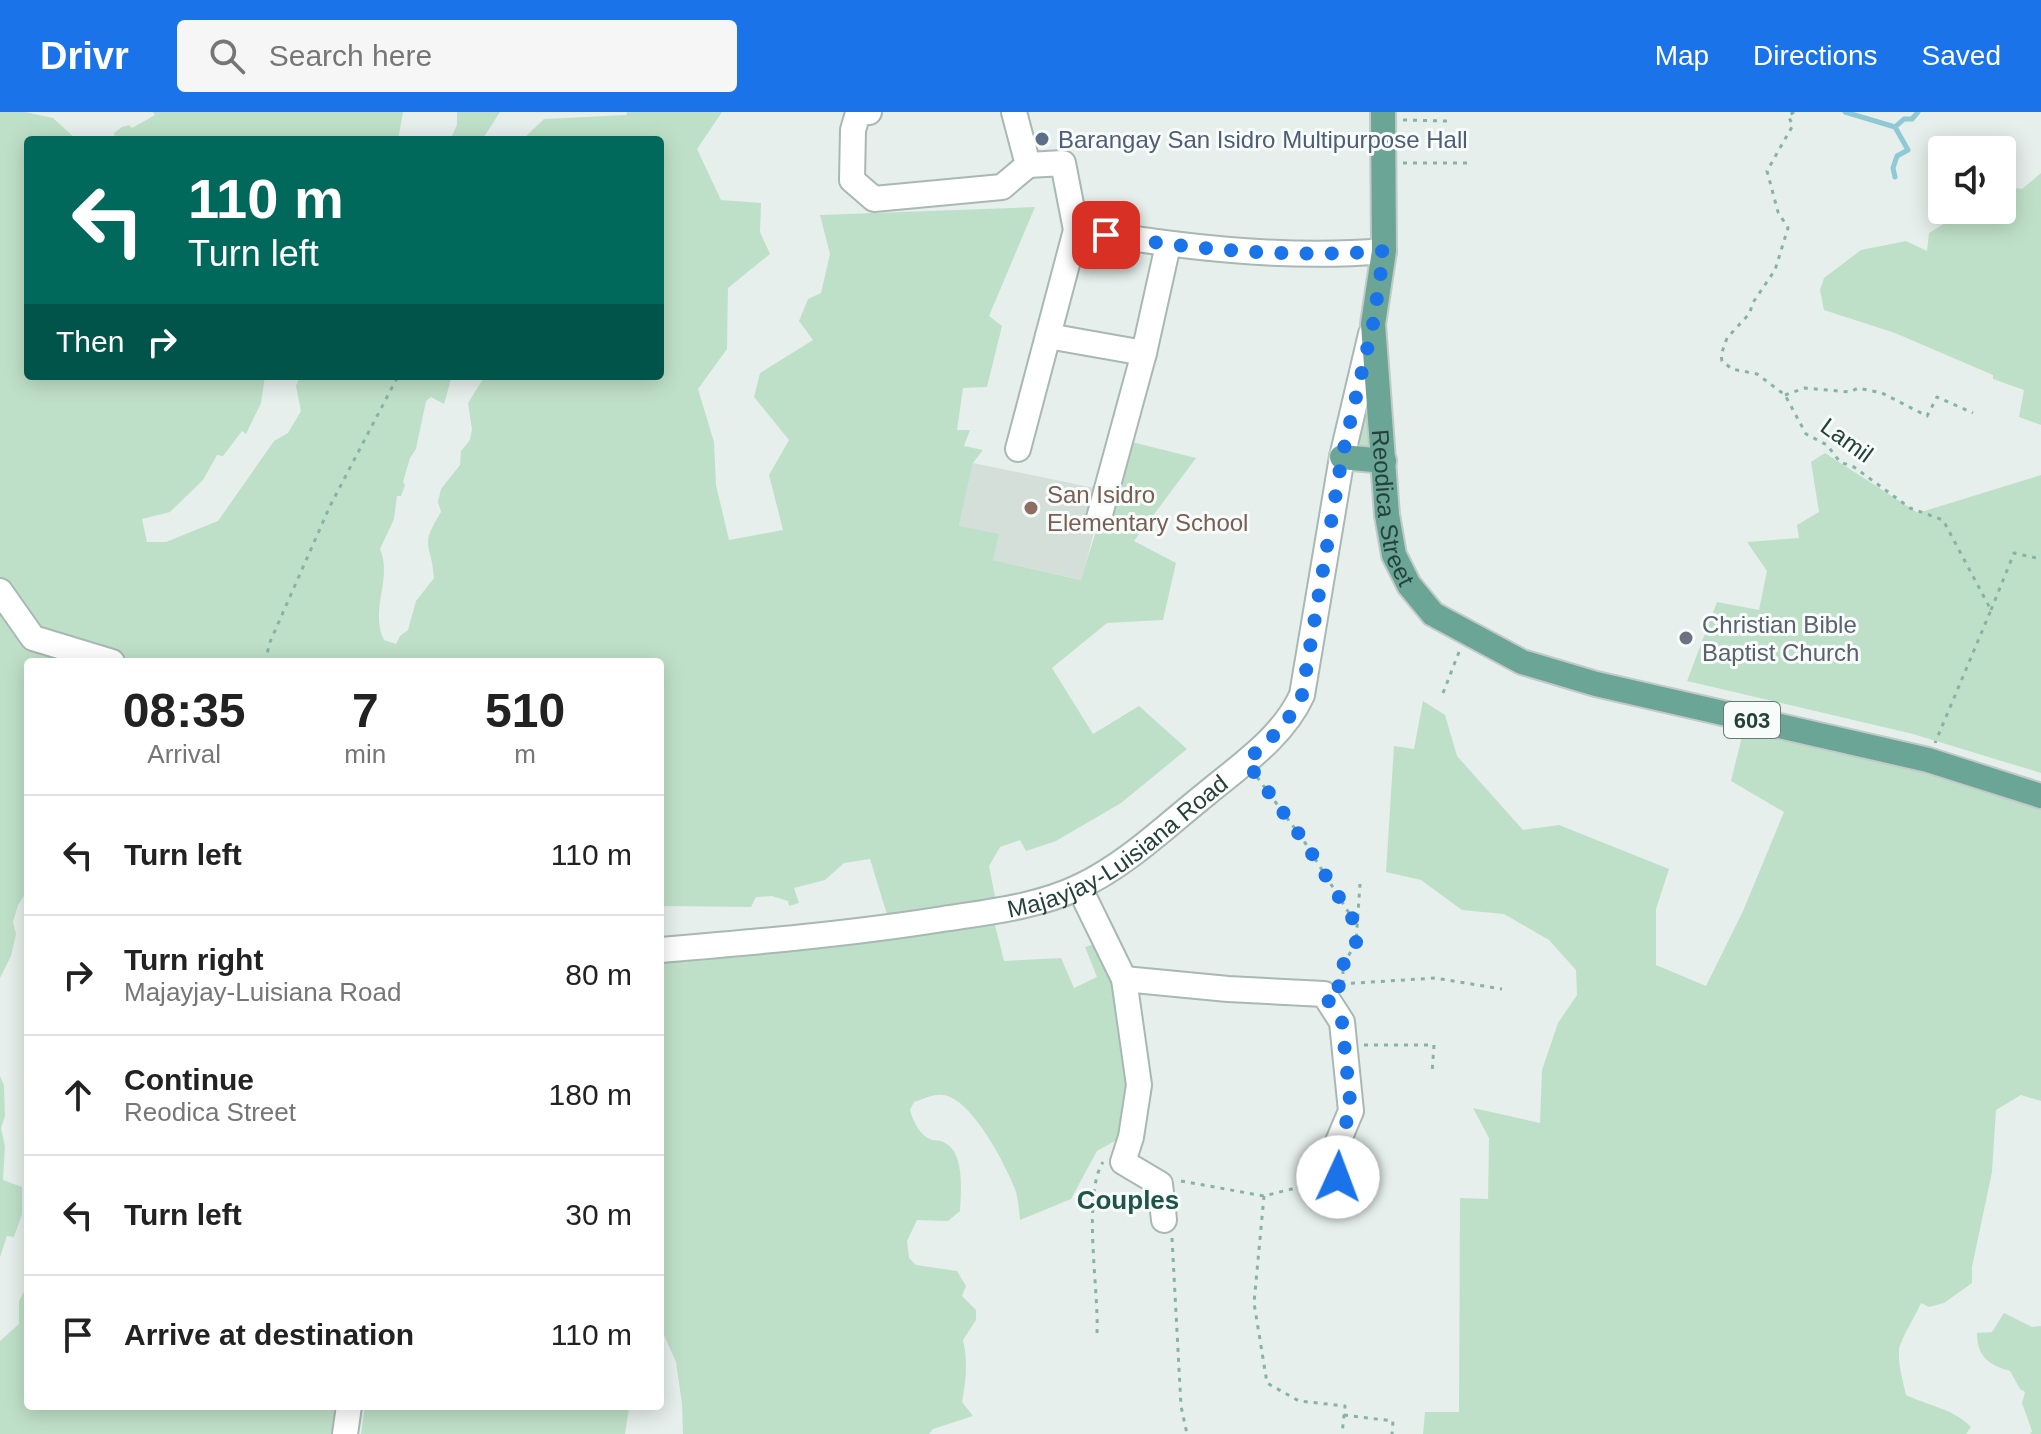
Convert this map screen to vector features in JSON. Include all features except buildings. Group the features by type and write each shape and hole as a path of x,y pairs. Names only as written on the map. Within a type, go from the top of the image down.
{"main road":[{"name":"Reodica Street","path":"1383,116 1384,251 1373,324 1387,515 1394,555 1409,585 1433,614 1467,634"},
{"path":"1342,457 1384,461"},
{"name":"603","path":"1467,634 1522,662 1596,684 1928,760 2041,796"}],"street":[{"path":"869,112 858,113 853,130 852,180 874,199 1002,187 1028,165 1063,163 1076,230 1018,449"},
{"path":"1014,112 1028,165"},
{"path":"1076,230 1168,245 1330,256 1384,251"},
{"path":"1099,518 1144,353 1168,245"},
{"name":"Majayjay-Luisiana Road","path":"664,950 911,924 1015,908 1079,887 1128,856 1246,761 1293,714 1302,695 1342,457 1373,324"},
{"path":"1048,336 1144,353"},
{"path":"0,591 33,638 99,658"},
{"path":"1079,887 1124,979 1139,1085 1131,1137 1123,1162 1160,1184 1164,1220"},
{"path":"1124,979 1228,989 1333,989 1342,1022 1351,1111 1334,1151 1338,1177"},
{"path":"345,1434 348,1410"}],"path":[{"name":"Lamil","path":"1794,112 1788,116 1793,125 1767,171 1778,212 1788,228 1785,242 1775,270 1752,304 1750,313 1727,338 1722,361 1732,369 1757,374 1785,395 1806,434 1827,445 1840,462 1854,467 1910,508 1943,520 1991,610"},
{"path":"1383,116 1447,121"},
{"path":"1383,163 1473,163"},
{"path":"266,658 270,642 330,506 396,380"},
{"path":"1785,395 1805,388 1850,392 1858,388 1882,393 1927,416 1937,397 1973,413"},
{"path":"1928,760 2014,553 2041,559"},
{"path":"1443,693 1467,634"},
{"path":"1246,761 1304,841 1357,926"},
{"path":"1360,884 1356,943 1333,989 1435,978 1502,989"},
{"path":"1344,1045 1434,1045 1432,1073"},
{"path":"1097,1333 1092,1222 1094,1197 1101,1162 1123,1162"},
{"path":"1160,1184 1167,1178 1264,1196 1338,1177"},
{"path":"1264,1196 1254,1303 1267,1383 1299,1401 1345,1406 1342,1434"},
{"path":"1164,1220 1171,1221 1181,1406 1187,1434"},
{"path":"1344,1415 1393,1421 1392,1434"}],"shaded area":[{"name":"San Isidro Elementary School","path":"973,463 1104,490 1082,580 992,560 959,526"}],"green space":[{"path":"0,112 25,112 53,118 73,136 24,136 24,380 264,380 261,403 246,434 242,431 223,456 217,455 203,480 170,512 142,519 147,542 166,542 218,521 274,441 288,433 301,411 296,386 298,380 451,380 444,404 431,397 426,401 416,449 403,482 405,485 401,496 397,496 394,519 380,549 384,572 380,629 384,640 396,644 408,630 416,601 434,578 428,539 441,512 438,502 441,489 460,465 461,451 470,440 472,429 468,403 482,380 664,380 664,136 526,136 544,119 626,115 627,112 722,112 697,149 721,200 761,203 760,232 770,254 728,288 727,349 698,389 714,442 716,485 729,540 783,530 769,475 789,440 754,397 760,373 813,340 799,321 808,299 821,293 830,254 820,215 1035,207 989,316 1002,326 987,387 963,388 957,430 970,430 964,446 983,450 973,463 959,526 999,534 993,560 1081,580 1124,440 1196,458 1134,541 1176,563 1163,620 1107,623 1052,668 1093,734 1139,706 1187,749 1121,803 1056,841 1026,851 1020,840 1000,847 989,866 997,907 889,921 870,859 844,863 825,880 794,888 799,903 789,906 788,901 772,896 756,897 751,907 664,906 664,658 24,658 24,895 13,922 16,934 11,956 0,978"},
{"path":"153,112 403,112 399,136 114,136 122,127 129,125 132,128 155,115"},
{"path":"457,112 500,112 485,136 452,136 457,125"},
{"path":"2041,173 2041,425 2019,417 2024,390 1993,379 1993,375 1895,333 1824,310 1820,290 1824,278 1861,250 1906,241 1927,251 1929,233 1944,224 2016,224 2016,188 2022,189"},
{"path":"1372,366 1377,448 1357,447"},
{"path":"1825,453 1918,513 2041,475 2041,773 1913,734 1687,681 1717,602 1759,610 1767,571 1747,542 1799,538 1797,525 1819,512 1811,462"},
{"path":"1423,701 1445,715 1457,756 1523,830 1559,825 1669,869 1656,909 1656,965 1706,986 1743,911 1784,812 1731,781 1747,716 2041,799 2041,1101 2021,1095 1996,1110 1992,1172 1972,1267 1972,1283 1944,1303 1929,1307 1921,1303 1899,1350 1906,1395 1957,1416 1971,1427 1966,1434 1423,1434 1425,1412 1459,1412 1460,1198 1488,1199 1489,1138 1473,1108 1540,1123 1542,1070 1558,1023 1577,995 1576,970 1549,940 1504,914 1462,910 1421,880 1386,872 1394,746 1414,749"},
{"path":"994,921 1004,961 1061,958 1074,988 1097,977 1085,947 1100,942 1115,995 1131,1081 1122,1137 1097,1151 1071,1199 1020,1220 1017,1196 1010,1178 970,1112 950,1097 941,1095 914,1102 910,1110 921,1132 951,1148 959,1164 960,1211 948,1221 917,1220 907,1241 909,1258 916,1265 957,1271 966,1286 962,1296 976,1310 976,1320 963,1340 966,1371 962,1402 973,1416 933,1429 929,1434 683,1434 676,1362 664,1335 664,958"},
{"path":"0,1076 4,1085 5,1116 1,1128 5,1146 3,1180 22,1187 22,1214 14,1237 7,1236 0,1257"},
{"path":"24,1292 24,1410 335,1410 332,1434 0,1434 0,1341 19,1324 19,1301"},
{"path":"2004,1313 2032,1327 2041,1326 2041,1434 2030,1434 2032,1431 2022,1403 2025,1392 2010,1371 1990,1363 1979,1348 1977,1333 1992,1332"},
{"path":"364,1410 629,1410 625,1434 361,1434"}],"waterway":[{"path":"1845,112 1895,127 1908,150 1897,156 1893,168 1895,177"},
{"path":"1895,127 1904,119 1912,119 1918,112"}],"place":[{"name":"Barangay San Isidro Multipurpose Hall","path":"1042,139"},
{"name":"San Isidro Elementary School","path":"1031,508"},
{"name":"Christian Bible Baptist Church","path":"1686,638"}],"district":[{"name":"Couples","path":"1128,1200"}],"route":[{"path":"1106,235 1168,245 1330,256 1384,251 1373,324 1342,457 1302,695 1293,714 1246,761 1304,841 1357,926 1356,943 1343,965 1343,984 1324,994 1342,1022 1351,1111 1334,1151 1338,1177"}]}
